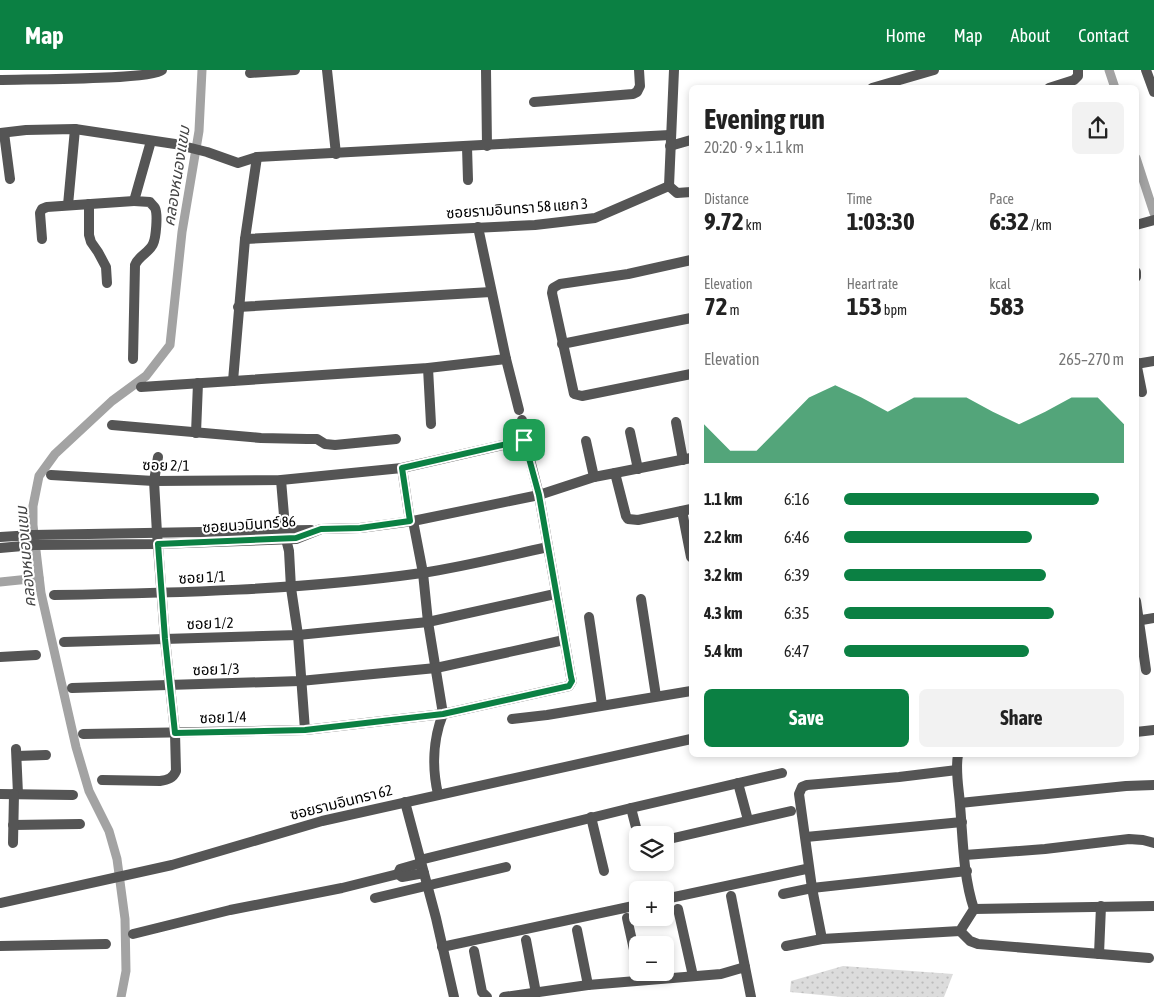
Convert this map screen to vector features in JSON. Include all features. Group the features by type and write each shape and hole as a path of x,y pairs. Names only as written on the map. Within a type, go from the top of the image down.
{"street":[{"path":"0,80 109,78 154,74 162,70"},
{"path":"250,74 295,70"},
{"path":"327,70 336,154"},
{"path":"486,70 488,146"},
{"path":"534,102 633,94 638,92 640,86 640,70"},
{"path":"674,70 669,186 677,193 689,192"},
{"path":"882,85 934,70"},
{"path":"1146,70 1154,92"},
{"path":"1055,85 1076,75"},
{"path":"10,179 2,133 34,130 75,129 151,141 207,152 238,163 257,157 670,135"},
{"path":"68,205 75,129"},
{"path":"134,201 151,141"},
{"path":"670,146 689,141"},
{"path":"467,147 468,180"},
{"path":"233,380 238,307 257,157"},
{"name":"ซอยรามอินทรา 58 แยก 3","path":"246,239 535,225 595,218 669,186"},
{"path":"42,239 40,213 42,209 47,207 134,201 150,202 154,207 156,213 154,244 138,258 135,265 133,359"},
{"path":"89,204 89,235 91,242 106,267 107,283"},
{"path":"1139,223 1152,220"},
{"path":"478,227 506,359 521,415 524,440 539,495 564,640"},
{"path":"689,260 628,274 555,286 552,293 574,394 578,396 689,374"},
{"path":"238,307 491,292"},
{"path":"562,344 689,318"},
{"path":"141,386 428,368 506,359"},
{"path":"1139,364 1154,361"},
{"path":"428,368 430,424"},
{"path":"1139,378 1142,392"},
{"path":"196,433 198,383"},
{"path":"676,422 687,459"},
{"path":"112,425 261,438 307,438 335,445 396,439"},
{"path":"630,432 638,469"},
{"name":"ซอย 2/1","path":"51,475 154,481 281,480 402,468 524,440"},
{"path":"586,441 594,477"},
{"path":"102,780 160,782 174,776 176,770 175,733 165,639 154,481 158,457"},
{"name":"ซอยนวมินทร์ 86","path":"0,548 34,540 157,533 286,535 299,538 321,529 360,528 412,521 539,495 594,477 687,459"},
{"path":"402,468 423,573 428,622 443,714 434,750 434,770 438,794"},
{"path":"615,473 626,516 631,520 638,520 687,510 689,532"},
{"path":"281,480 291,588 298,635 305,730"},
{"name":"ซอยนวมินทร์ 86","path":"0,537 158,544 286,535"},
{"name":"ซอย 1/1","path":"54,595 162,594 291,588 423,573 548,547"},
{"name":"ซอย 1/2","path":"64,642 298,635 428,622 556,594"},
{"path":"641,599 656,696"},
{"path":"589,617 602,706"},
{"path":"1139,621 1154,618"},
{"path":"1139,627 1146,670"},
{"name":"ซอย 1/3","path":"72,688 300,681 436,668 564,640"},
{"name":"ซอย 1/4","path":"83,734 305,730 443,714 569,686 572,681 564,640"},
{"path":"0,658 36,655"},
{"path":"512,719 547,715 689,690"},
{"path":"1139,732 1154,730"},
{"name":"ซอยรามอินทรา 62","path":"0,903 172,865 322,821 689,739"},
{"path":"13,844 16,752 46,755"},
{"path":"958,757 957,770 965,855 969,889 974,909 960,931"},
{"path":"822,939 812,888 799,794 804,786 957,770"},
{"path":"133,934 230,910 342,888 398,874 402,877 421,863 591,817 782,773"},
{"path":"738,783 748,820"},
{"path":"960,803 1126,786 1154,785"},
{"path":"0,794 73,795"},
{"path":"405,802 428,886 454,997"},
{"path":"631,808 636,826"},
{"path":"674,838 791,811"},
{"path":"591,817 604,871"},
{"path":"806,837 962,822"},
{"path":"13,825 80,824"},
{"path":"965,855 1045,849 1129,839 1154,843"},
{"path":"375,898 506,868"},
{"path":"674,897 806,869"},
{"path":"783,894 812,888 967,871"},
{"path":"732,896 751,997"},
{"path":"974,909 1154,904"},
{"path":"1098,954 1101,906"},
{"path":"442,948 629,907"},
{"path":"678,908 693,976"},
{"path":"626,918 630,936"},
{"path":"577,930 588,985"},
{"path":"786,946 822,939 960,931 970,941 978,944 1149,958"},
{"path":"526,940 536,993"},
{"path":"0,946 106,944"},
{"path":"474,951 482,992 488,997"},
{"path":"674,976 720,974 746,967"},
{"path":"504,997 629,978"}],"shaded area":[{"path":"843,966 953,974 944,997 842,997 790,992 791,981"}],"waterway":[{"name":"คลองหนองแขม","path":"121,997 126,971 125,919 117,859 109,831 89,791 76,747 41,593 33,525 33,506 39,476 55,454 112,401 146,376 170,345 182,232 199,131 202,70"},
{"path":"1109,70 1114,85"},
{"path":"1139,167 1154,213"},
{"path":"0,582 39,578"}],"route":[{"path":"524,440 539,495 572,681 569,686 443,714 305,730 175,733 165,639 158,544 286,539 296,538 321,529 360,528 410,521 402,468 524,440"}]}
